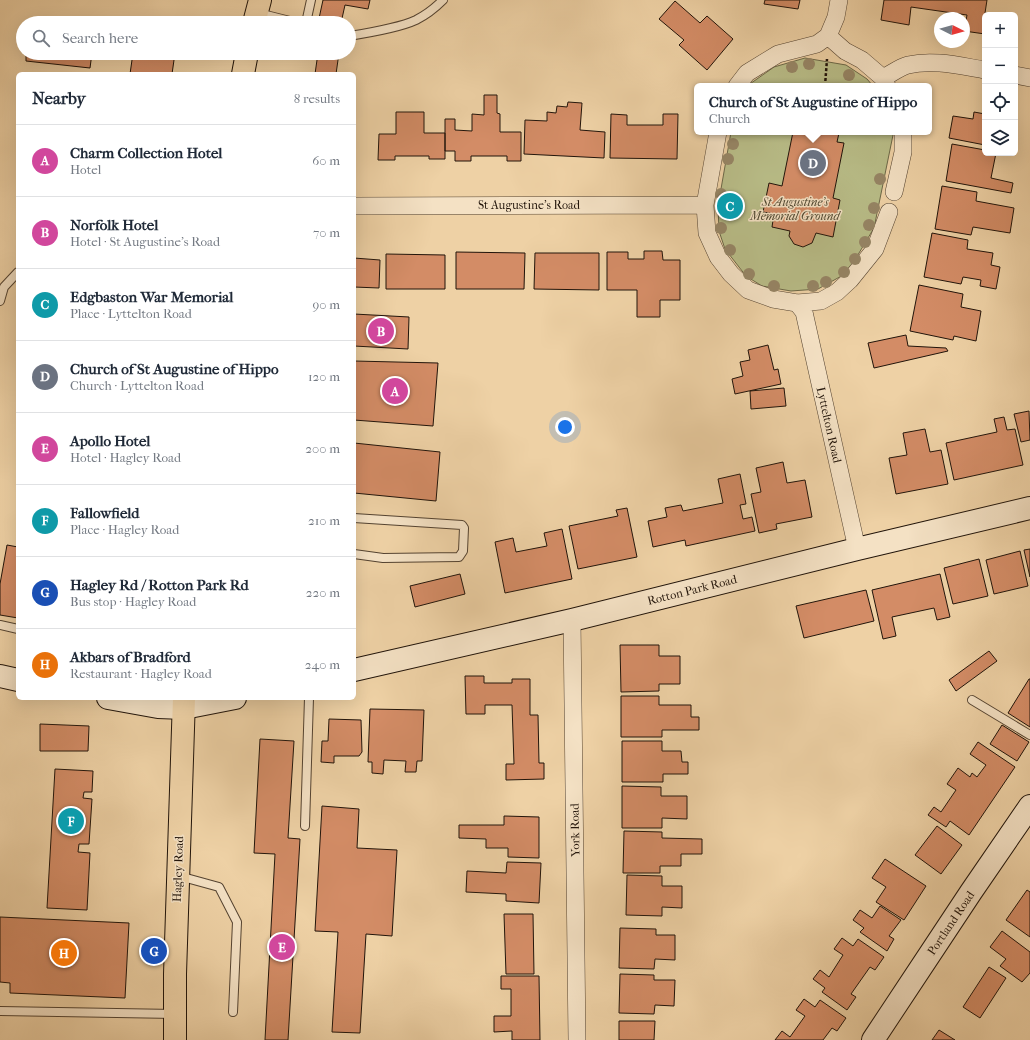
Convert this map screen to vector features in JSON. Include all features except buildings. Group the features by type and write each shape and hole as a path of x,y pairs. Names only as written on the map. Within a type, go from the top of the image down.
{"highway":[{"path":"243,72 246,60"},
{"name":"Hagley Road","path":"175,1040 178,876 184,703"}],"main road":[{"name":"Rotton Park Road","path":"356,670 572,620 857,549 1030,508"},
{"path":"119,700 158,707 215,700"},
{"name":"Portland Road","path":"873,1040 966,899 1030,806"}],"street":[{"path":"739,83 747,72 778,54 817,44 828,36 836,17 839,0"},
{"path":"828,36 845,50 862,60 885,82 907,65 940,63 982,70"},
{"path":"1018,76 1030,78"},
{"path":"717,135 705,205 707,233 718,258 731,274 748,290 773,299 797,303 821,301 837,292 850,280 875,249 889,212"},
{"path":"894,192 903,152 903,135"},
{"name":"St Augustine's Road","path":"356,206 705,205"},
{"name":"Lyttelton Road","path":"797,303 804,312 857,549"},
{"name":"York Road","path":"572,620 577,1040"}],"lane":[{"path":"308,16 311,0"},
{"path":"356,35 376,31 415,20 430,12 444,0"},
{"path":"257,12 272,16"},
{"path":"0,301 4,287 16,274"},
{"path":"356,518 462,525 464,528 463,551 459,557 383,558 356,554"},
{"path":"0,625 16,629"},
{"path":"304,826 310,700"},
{"path":"972,700 1030,735"},
{"path":"178,876 218,888 237,922 233,1012"},
{"path":"0,1011 176,1014"}],"green space":[{"path":"805,58 846,65 870,83 751,83 774,67"},
{"name":"St Augustine's Memorial Ground","path":"730,135 893,135 874,228 845,274 818,289 791,291 762,286 746,276 725,249 719,231 718,206"}],"place":[{"name":"Church of St Augustine of Hippo","path":"813,163"},
{"name":"Edgbaston War Memorial","path":"730,206"},
{"name":"Norfolk Hotel","path":"381,331"},
{"name":"Charm Collection Hotel","path":"395,391"},
{"name":"Fallowfield","path":"71,821"},
{"name":"Apollo Hotel","path":"282,947"},
{"name":"Hagley Rd / Rotton Park Rd","path":"154,951"},
{"name":"Akbars of Bradford","path":"64,953"}]}
